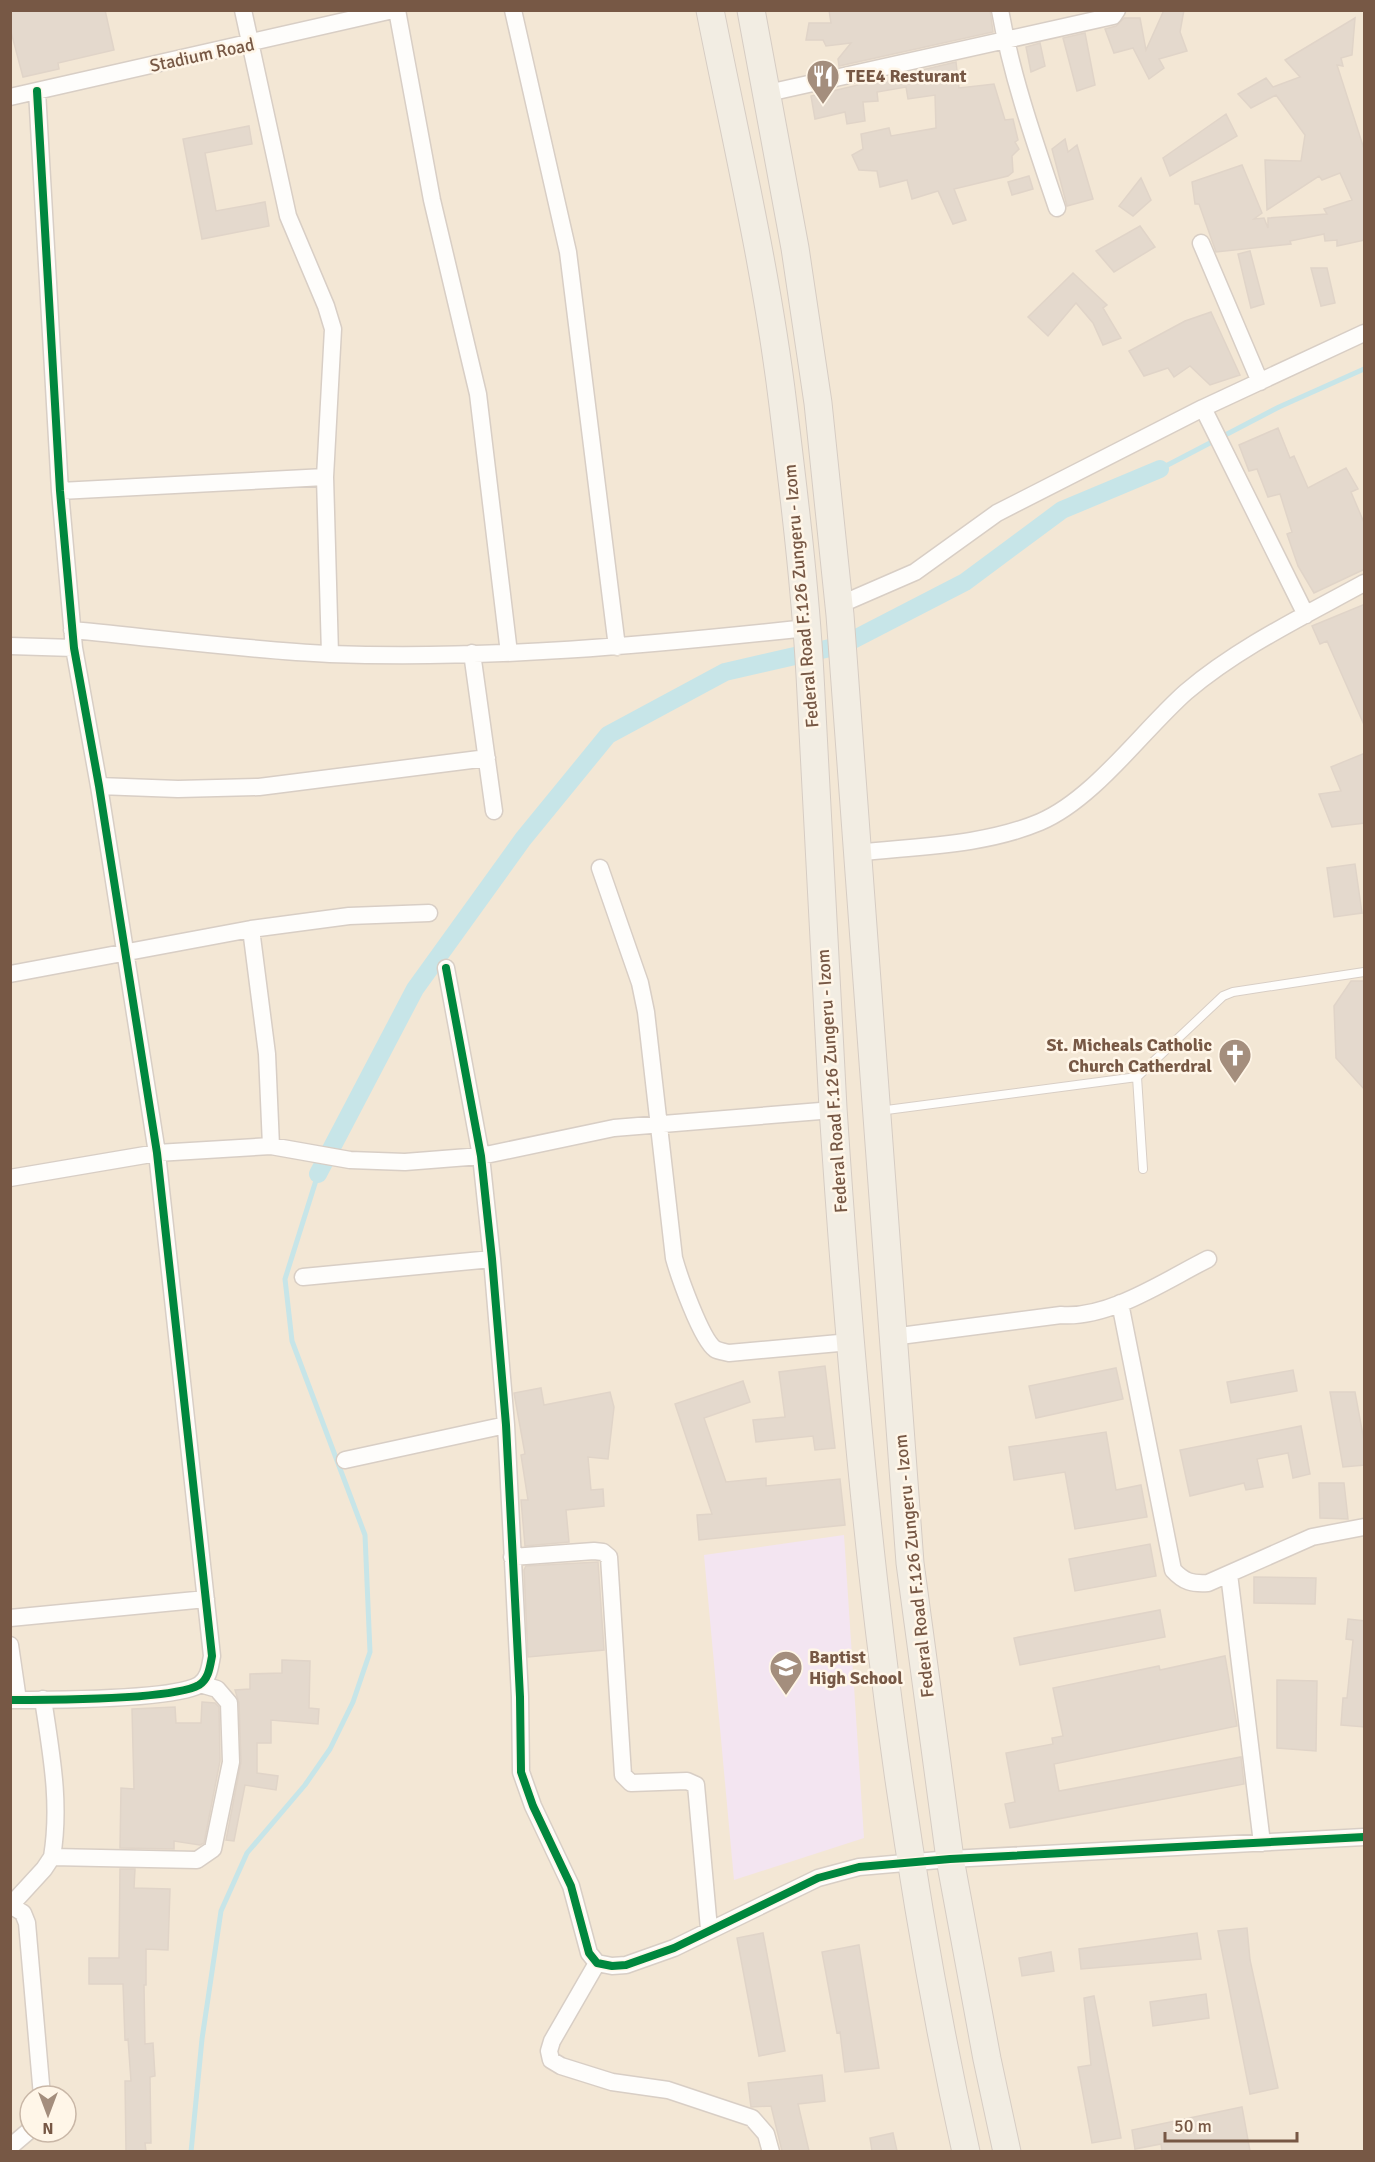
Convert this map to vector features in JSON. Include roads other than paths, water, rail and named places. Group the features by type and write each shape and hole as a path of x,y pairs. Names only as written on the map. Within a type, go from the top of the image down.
{"main road":[{"name":"Federal Road F.126 Zungeru - Izom","path":"710,10 767,298 782,400 810,670 833,1110 850,1342 871,1554 910,1862 947,2068 966,2151"},
{"name":"Federal Road F.126 Zungeru - Izom","path":"751,10 768,93 818,403 840,610 861,925 910,1563 950,1858 987,2059 1007,2151"},
{"path":"822,928 861,925"}],"street":[{"path":"243,10 288,216 326,306 333,329 324,477 330,654"},
{"path":"395,10 432,200 478,394 509,653"},
{"name":"Stadium Road","path":"10,97 395,10"},
{"path":"513,10 568,252 617,647"},
{"path":"1000,10 1031,132 1057,208"},
{"path":"768,93 1113,16 1117,10"},
{"path":"10,1645 14,1700 168,1694 200,1684 209,1673 212,1656 157,1153 99,786 74,648 60,491 37,91"},
{"path":"1202,243 1260,382"},
{"path":"840,610 915,572 998,513 1203,408 1365,333"},
{"path":"1203,408 1306,615"},
{"path":"60,491 324,477"},
{"path":"856,853 988,838 1041,822 1082,795 1186,692 1235,656 1365,583"},
{"path":"72,630 330,654 509,653 807,632"},
{"path":"10,646 74,648"},
{"path":"472,654 494,811"},
{"path":"99,786 178,789 259,787 487,758"},
{"path":"600,868 642,993 674,1258 681,1282 702,1328 715,1348 729,1353 850,1342"},
{"path":"10,974 251,929 349,916 429,913"},
{"path":"251,929 267,1054 271,1146"},
{"path":"446,968 481,1156 492,1259 506,1425 520,1697 521,1772 533,1806 571,1886 589,1953 597,1963 612,1966 626,1965 674,1948 818,1878 859,1867 950,1858 1365,1837"},
{"path":"10,1178 157,1153 271,1146 350,1160 391,1163 481,1156 614,1128 833,1110"},
{"path":"303,1277 492,1259"},
{"path":"892,1336 1061,1315 1079,1316 1120,1303 1208,1259"},
{"path":"1120,1303 1173,1570 1181,1580 1194,1584 1208,1583 1312,1538 1365,1527"},
{"path":"345,1460 506,1425"},
{"path":"512,1557 594,1551 603,1552 609,1557 623,1775 631,1782 687,1781 696,1785 709,1929"},
{"path":"1229,1574 1262,1843"},
{"path":"10,1618 206,1599"},
{"path":"52,1857 189,1861 197,1860 213,1850 231,1762 229,1703 217,1689 200,1684"},
{"path":"41,2084 27,1923 23,1913 11,1905 52,1857 56,1831 56,1788 43,1699"},
{"path":"597,1963 552,2041 549,2051 551,2060 561,2066 612,2082 668,2090 752,2118 766,2134 771,2151"}],"lane":[{"path":"875,1112 1137,1077 1223,996 1233,992 1365,972"},
{"path":"1137,1077 1143,1169"}],"waterway":[{"path":"1160,469 1279,407 1364,369"},
{"path":"318,1174 415,989 523,839 608,735 725,672 843,645 965,582 1062,510 1160,469"},
{"path":"191,2152 202,2039 221,1911 247,1853 305,1785 330,1749 353,1702 370,1652 365,1535 292,1341 285,1279 318,1174"}],"place":[{"name":"TEE4 Resturant","path":"823,105"},
{"name":"St. Micheals Catholic Church Catherdral","path":"1235,1084"},
{"name":"Baptist High School","path":"786,1696"}]}
